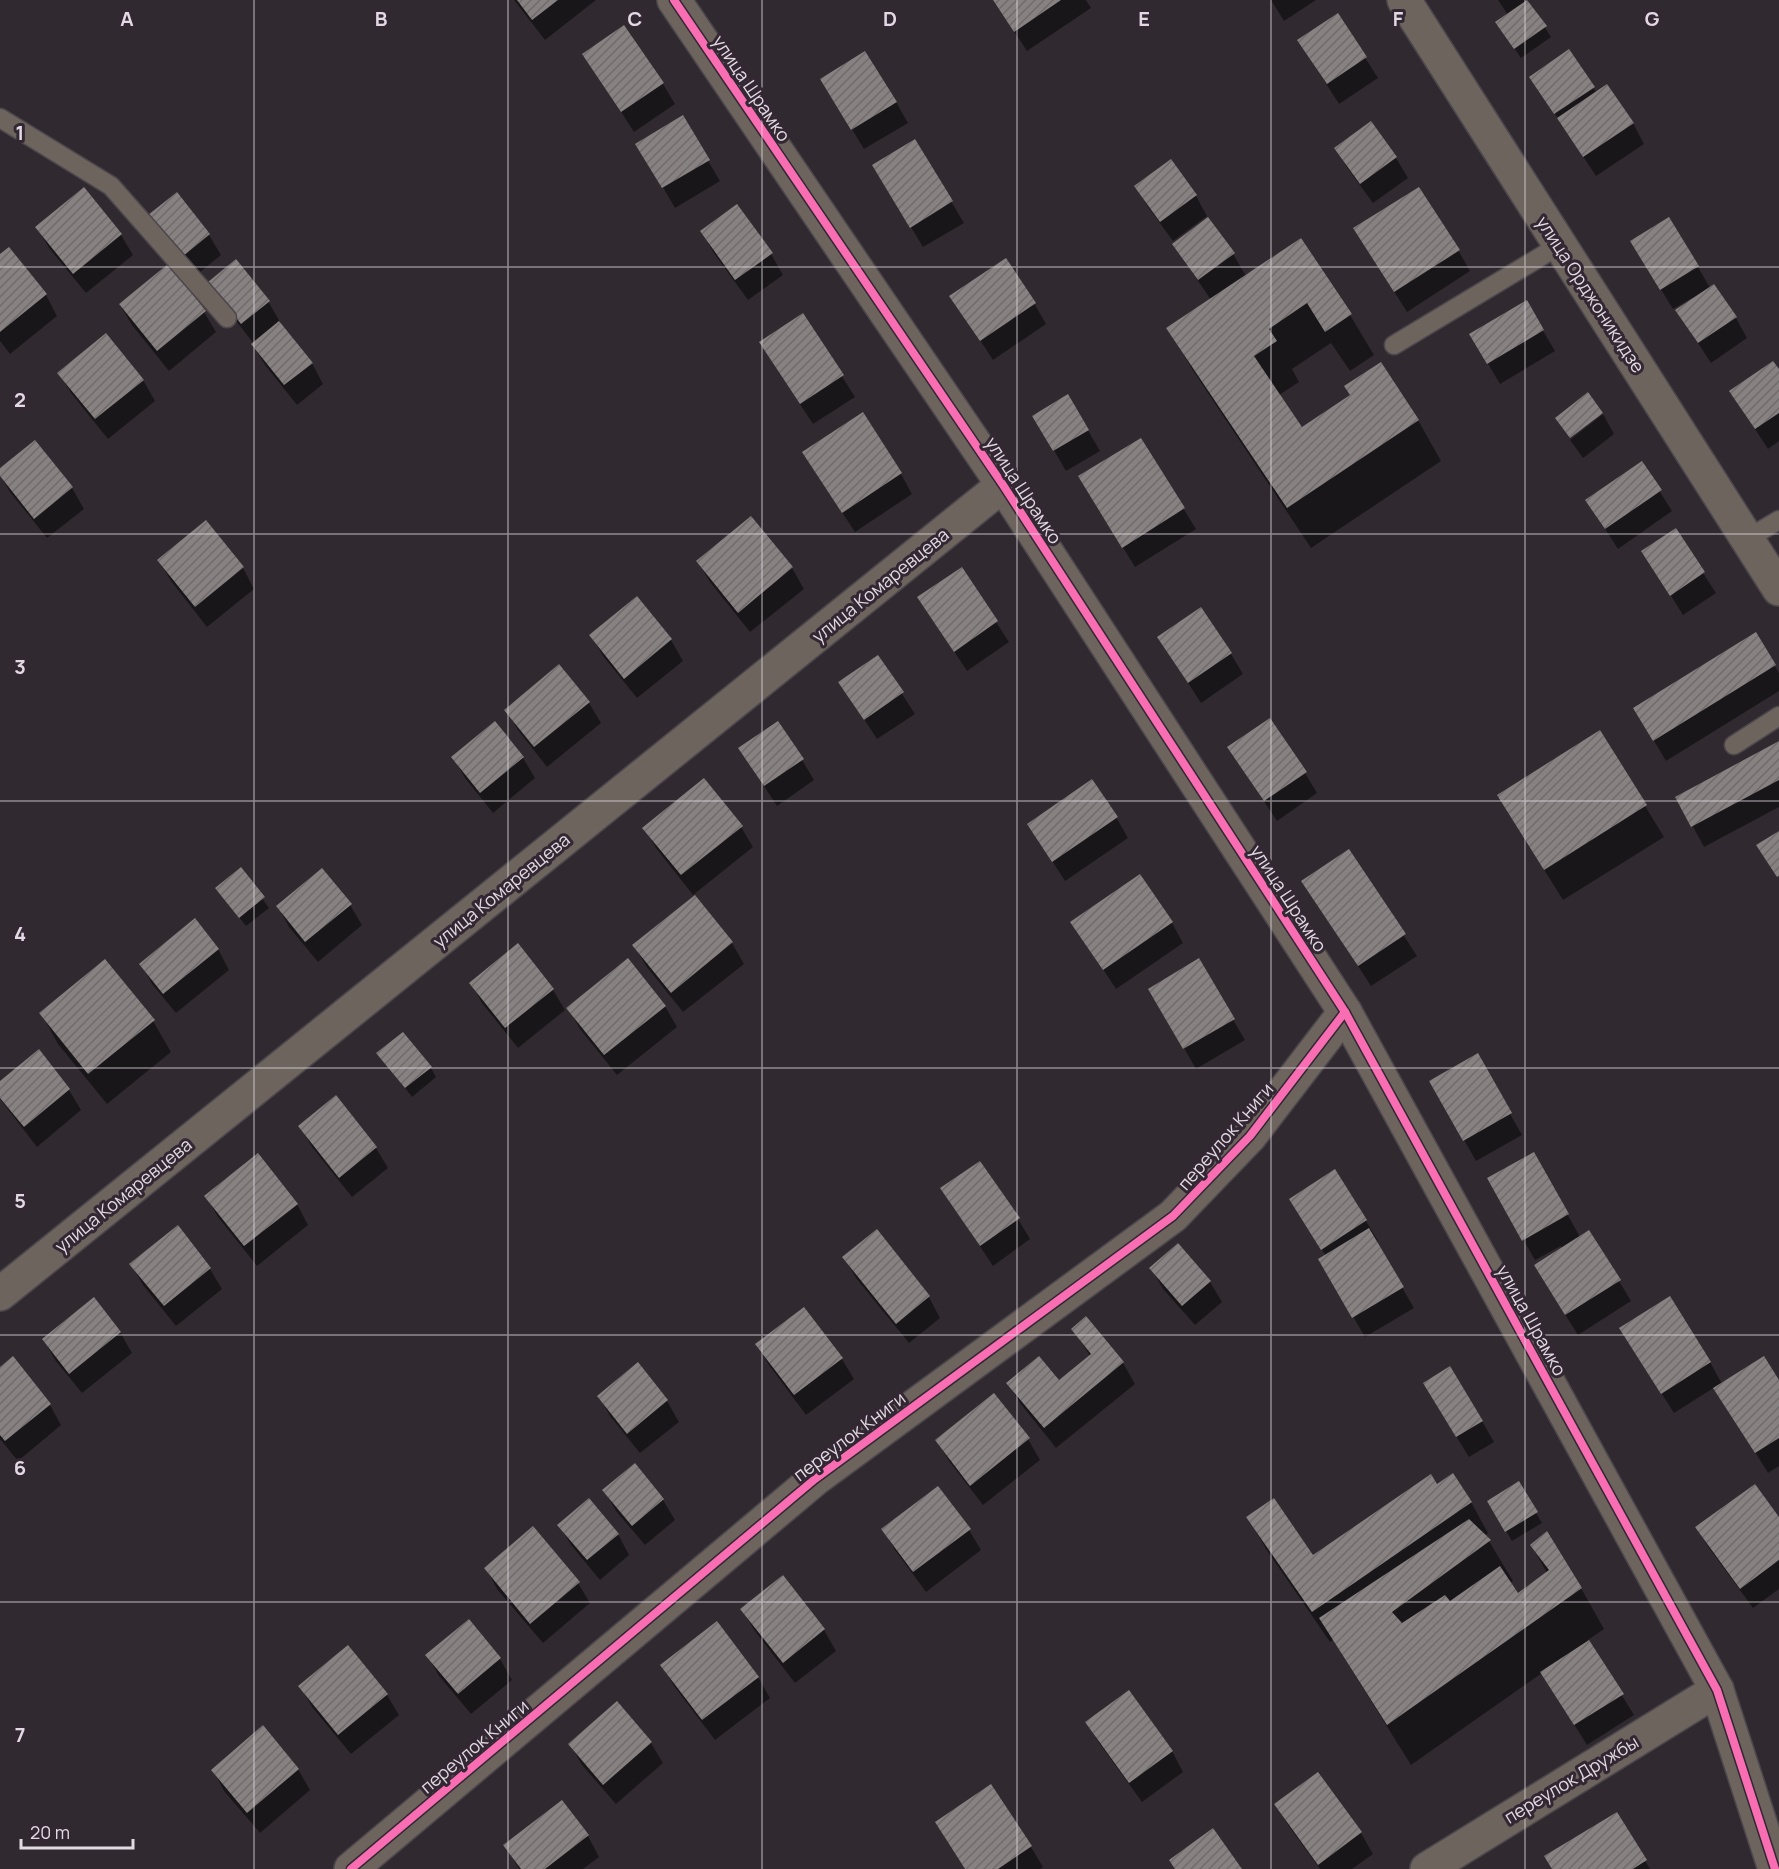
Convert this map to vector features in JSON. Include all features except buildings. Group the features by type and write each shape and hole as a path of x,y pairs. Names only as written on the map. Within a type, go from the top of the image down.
{"street":[{"name":"улица Шрамко","path":"674,0 1003,485 1345,1012 1717,1690 1775,1869"},
{"name":"улица Орджоникидзе","path":"1404,0 1779,589"},
{"name":"улица Комаревцева","path":"0,1294 1003,485"},
{"name":"переулок Книги","path":"351,1869 814,1479 1173,1216 1250,1136 1345,1012"},
{"name":"переулок Дружбы","path":"1427,1869 1717,1690"}],"lane":[{"path":"0,118 111,186 227,318"},
{"path":"1394,345 1560,245"},
{"path":"1747,539 1779,520"},
{"path":"1734,745 1779,716"}],"cycle path":[{"path":"674,0 1003,485 1345,1012 1717,1690 1775,1869"},
{"path":"351,1869 815,1479 1173,1216 1250,1136 1345,1012"}]}
